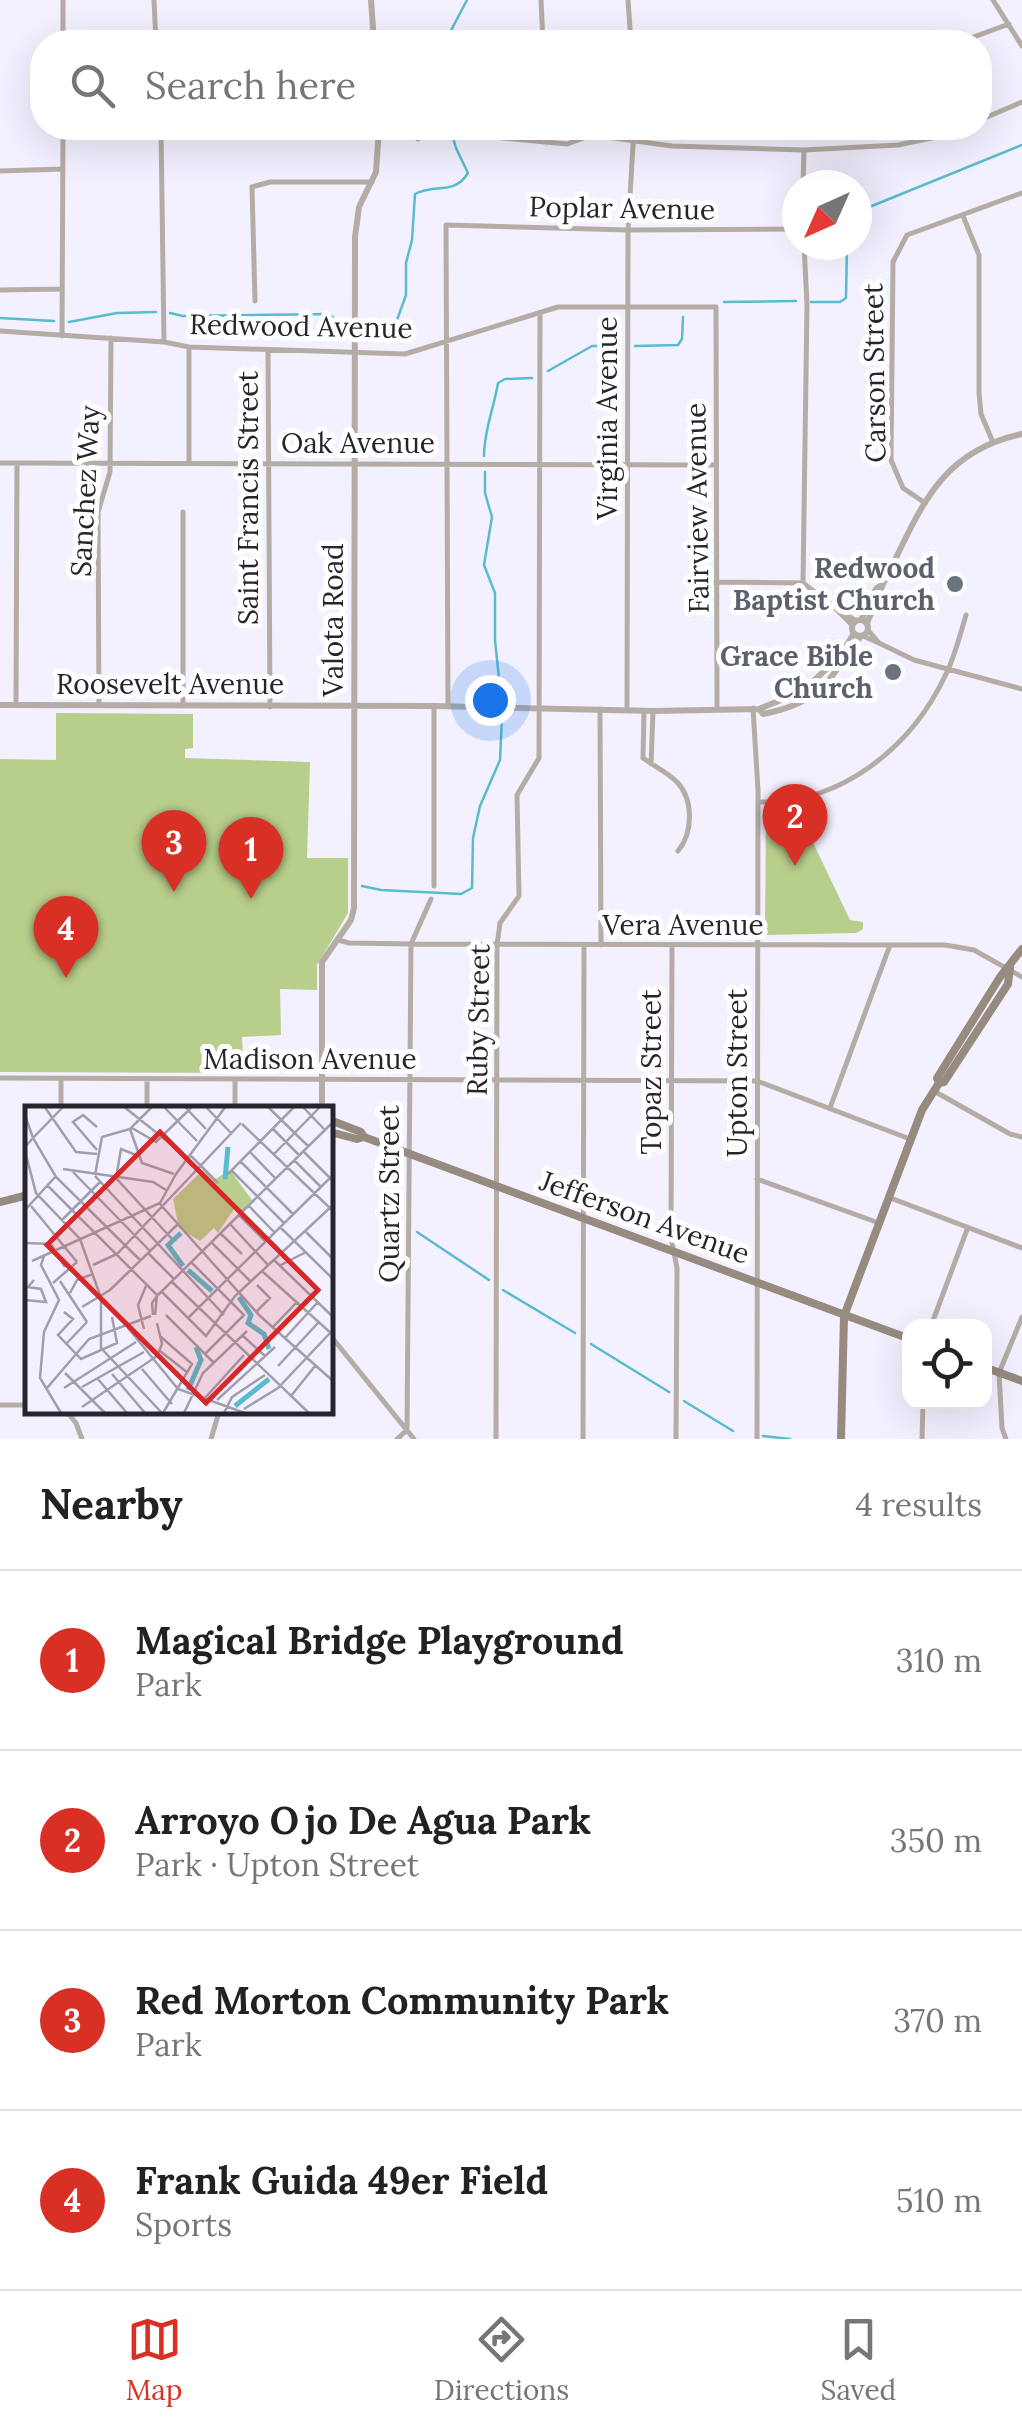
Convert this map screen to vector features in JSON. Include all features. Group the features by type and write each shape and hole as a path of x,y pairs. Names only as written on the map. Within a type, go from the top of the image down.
{"main road":[{"path":"841,1439 844,1316 910,1138 936,1087 944,1082 1008,984 1010,968 1022,949"},
{"name":"Jefferson Avenue","path":"332,1121 410,1154 902,1336"},
{"name":"Jefferson Avenue","path":"332,1133 356,1139 364,1136"},
{"path":"0,1202 25,1196"},
{"path":"992,1370 1022,1381"}],"street":[{"path":"63,0 63,30"},
{"path":"154,0 155,30"},
{"path":"371,0 372,30"},
{"path":"541,0 542,30"},
{"path":"628,0 630,30"},
{"path":"993,0 1022,46"},
{"path":"992,30 1009,24"},
{"path":"992,115 1022,102"},
{"path":"62,336 63,140"},
{"path":"161,140 164,342"},
{"name":"Valota Road","path":"322,1106 322,962 354,908 356,237 359,207 372,182 379,140"},
{"path":"517,140 546,144 579,140"},
{"path":"634,140 672,146 804,150 922,140"},
{"name":"Virginia Avenue","path":"627,709 628,230 634,140"},
{"path":"803,170 804,150"},
{"path":"0,171 63,169"},
{"path":"255,301 252,187 270,182 372,182"},
{"name":"Carson Street","path":"925,503 902,488 891,460 893,262 907,235 1022,193"},
{"path":"963,216 979,255 979,393 992,440"},
{"name":"Poplar Avenue","path":"449,342 446,225 782,229"},
{"path":"804,583 805,260"},
{"path":"0,290 62,288"},
{"name":"Redwood Avenue","path":"0,331 188,346 405,354 558,307 716,306"},
{"name":"Fairview Avenue","path":"716,306 717,708"},
{"name":"Ruby Street","path":"496,1439 497,945 500,922 518,896 517,795 539,758 540,313"},
{"name":"Sanchez Way","path":"99,705 98,512 106,492 110,462 110,338"},
{"path":"448,707 449,342"},
{"path":"188,346 189,462"},
{"name":"Saint Francis Street","path":"268,350 270,707"},
{"name":"Roosevelt Avenue","path":"0,705 434,706 644,711 756,708 803,691 840,656 860,628 925,503 952,468 992,440 1022,434"},
{"name":"Oak Avenue","path":"0,463 715,465"},
{"path":"16,463 16,705"},
{"path":"183,512 183,705"},
{"path":"716,582 804,583 896,654 1022,690"},
{"path":"758,802 794,802 826,791 872,766 904,738 925,712 949,670 966,615"},
{"path":"434,706 434,886"},
{"name":"Upton Street","path":"756,708 757,1439"},
{"path":"600,709 601,945"},
{"path":"644,711 643,758 675,779 688,802 688,834 678,851"},
{"path":"651,764 654,711"},
{"path":"411,944 431,899"},
{"name":"Vera Avenue","path":"338,940 497,945 945,945 974,950 1022,976"},
{"name":"Quartz Street","path":"407,1430 411,944"},
{"path":"583,1439 584,945"},
{"name":"Topaz Street","path":"672,945 671,1238 677,1268 676,1439"},
{"path":"830,1108 890,945"},
{"name":"Madison Avenue","path":"0,1078 757,1081 910,1138"},
{"path":"60,1079 61,1106"},
{"path":"147,1079 148,1106"},
{"path":"235,1079 235,1106"},
{"path":"936,1087 1010,1134 1022,1137"},
{"path":"757,1179 878,1224"},
{"path":"888,1197 1022,1248"},
{"path":"934,1319 968,1227"},
{"path":"1006,1439 999,1373 1022,1317"},
{"path":"332,1337 414,1439"},
{"path":"0,1405 25,1404"},
{"path":"922,1409 922,1439"},
{"path":"69,1414 82,1439"},
{"path":"211,1439 217,1414"},
{"path":"396,1439 407,1430"}],"green space":[{"path":"56,713 193,714 193,748 185,749 185,758 310,762 307,858 348,858 348,913 317,965 317,990 280,989 281,1035 242,1037 244,1073 0,1072 0,759 56,760"},
{"path":"766,810 798,811 850,920 863,922 863,929 856,933 765,935"}],"waterway":[{"path":"451,30 467,0"},
{"path":"364,337 383,337 397,320 406,295 415,194 450,187 468,173 454,140"},
{"path":"872,206 1022,145"},
{"path":"811,302 840,302 846,298 847,260"},
{"path":"724,302 796,301"},
{"path":"69,322 117,313 156,312"},
{"path":"170,313 329,314 346,329"},
{"path":"635,346 678,345 683,317"},
{"path":"0,318 54,321"},
{"path":"548,371 592,346 618,346"},
{"path":"484,456 498,383 532,378"},
{"path":"485,472 485,493 492,517 484,565 495,593 501,698"},
{"path":"362,886 461,894 472,888 473,838 480,806 500,760 502,717"},
{"path":"417,1232 489,1280"},
{"path":"503,1290 575,1333"},
{"path":"591,1344 669,1392"},
{"path":"684,1401 733,1431"},
{"path":"763,1436 790,1439"}],"place":[{"name":"Redwood Baptist Church","path":"955,584"},
{"name":"Grace Bible Church","path":"893,672"},
{"name":"Arroyo Ojo De Agua Park","path":"795,866"},
{"name":"Red Morton Community Park","path":"174,892"},
{"name":"Magical Bridge Playground","path":"251,899"},
{"name":"Frank Guida 49er Field","path":"66,978"}]}
